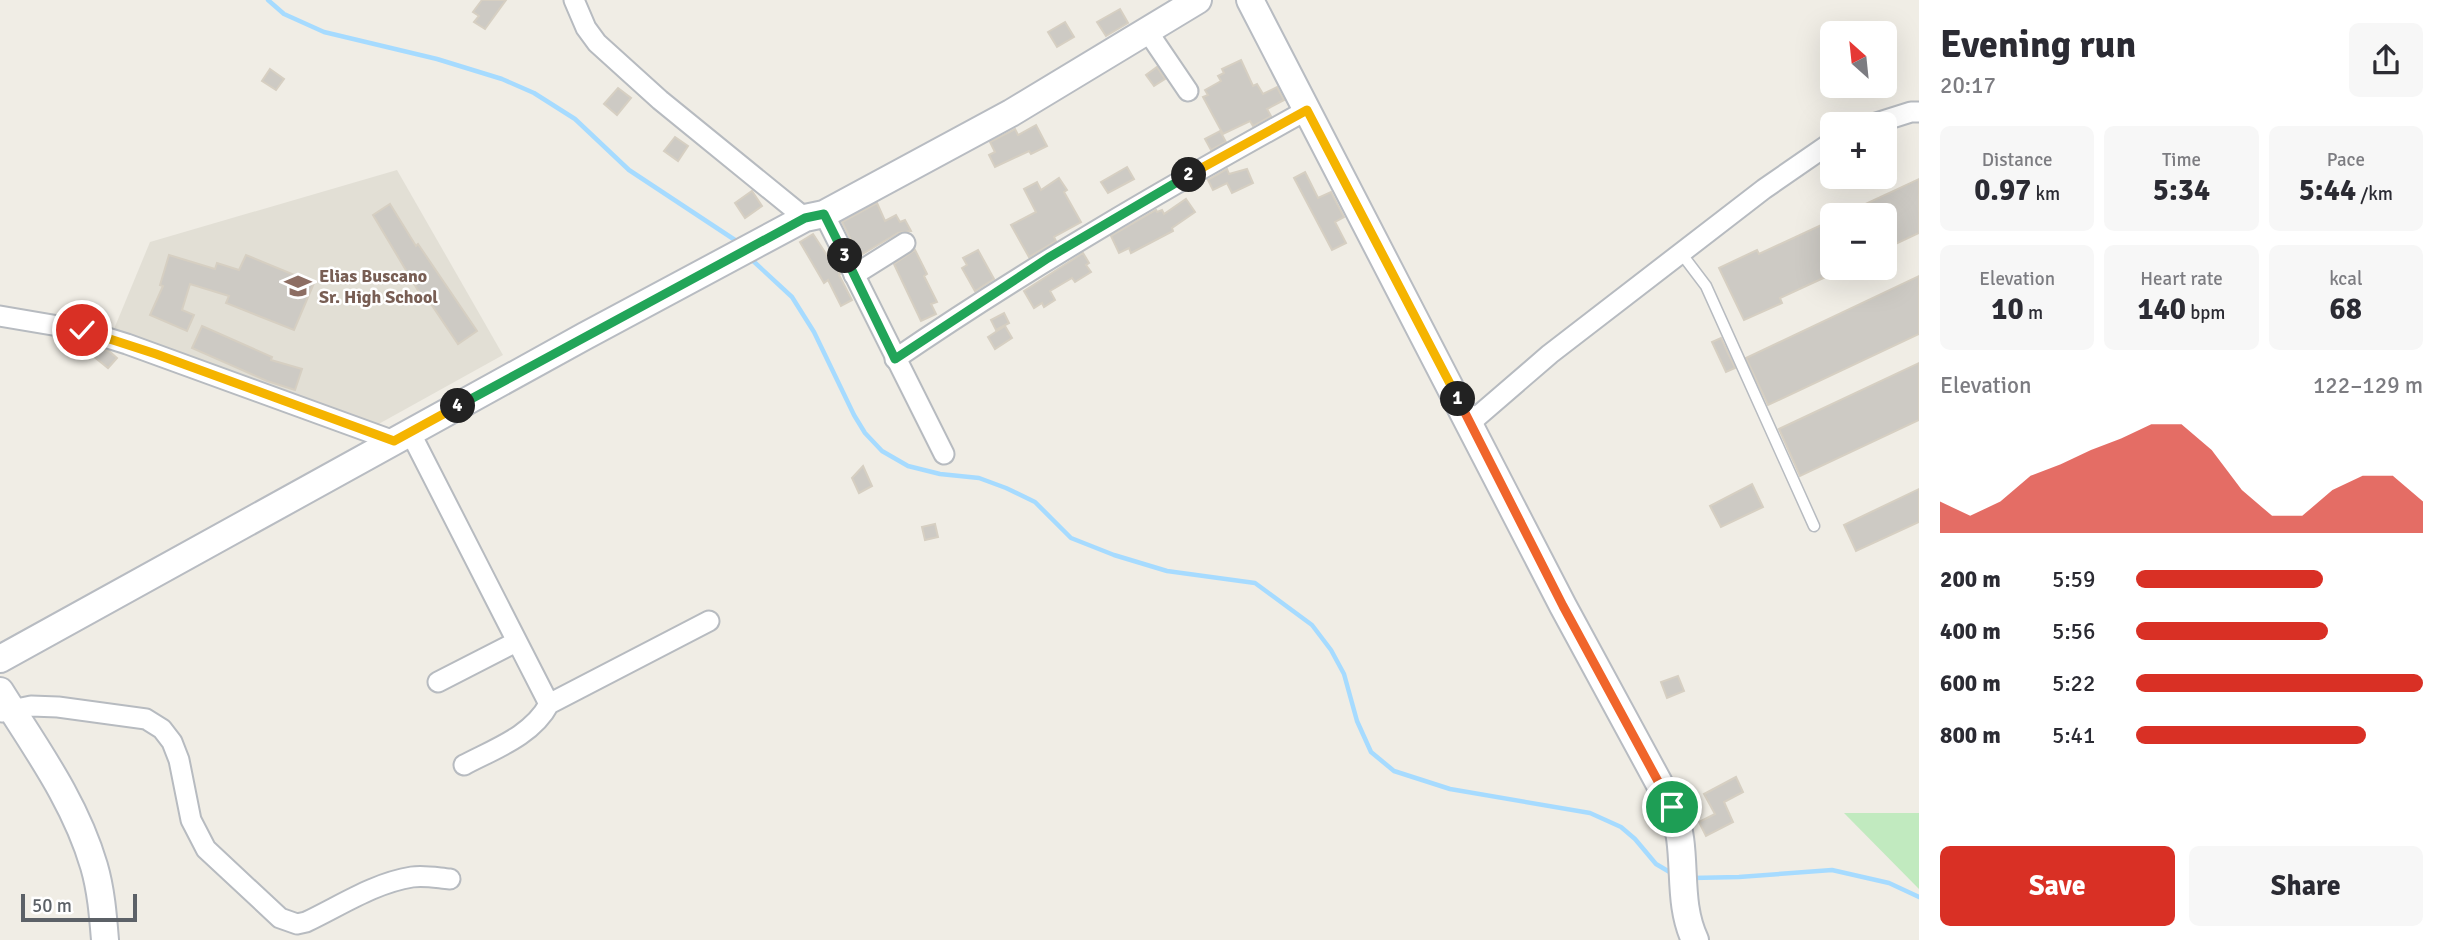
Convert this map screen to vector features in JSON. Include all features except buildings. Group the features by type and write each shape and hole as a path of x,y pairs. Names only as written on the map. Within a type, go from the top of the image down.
{"street":[{"path":"574,0 586,28 597,43 669,107 815,216 854,275 944,454"},
{"path":"0,659 402,437 1011,113 1198,0"},
{"path":"1250,0 1563,606 1672,807 1679,822 1687,918 1695,940"},
{"path":"1148,32 1188,92"},
{"path":"895,359 1048,258 1307,110"},
{"path":"1897,116 1919,112"},
{"path":"1470,423 1550,354 1764,189 1820,150"},
{"path":"854,275 905,243"},
{"path":"0,316 82,330 402,437 549,704"},
{"path":"464,765 526,732 538,722 549,704 709,621"},
{"path":"438,682 516,642"},
{"path":"4,705 58,707 121,715 146,719 162,729 172,742 179,760 191,820 206,849 270,911 289,923 306,922 396,880 414,876 450,879"},
{"path":"4,705 57,781 77,820 99,887 105,940"}],"lane":[{"path":"1681,253 1706,286 1814,526"}],"shaded area":[{"name":"Elias Buscano Sr. High School","path":"397,170 503,355 375,426 114,329 150,242"}],"green space":[{"path":"1844,813 1919,813 1919,889"}],"waterway":[{"path":"268,0 284,14 324,32 437,59 502,79 534,93 575,119 629,170 738,242"},
{"path":"751,259 792,297 814,332 854,415 865,433 882,451 908,466 940,474 979,478 1006,488 1035,502 1071,538 1114,555 1167,571 1255,583 1312,625 1331,650 1344,674 1357,721 1371,752 1394,771 1450,789 1590,813 1621,827 1656,864 1673,874"},
{"path":"1692,878 1832,870 1889,883 1919,897"}],"place":[{"name":"Elias Buscano Sr. High School","path":"298,286"}],"route":[{"path":"82,330 156,354 394,441 805,218 824,214 895,359 1048,258 1307,110 1563,606 1672,807"}]}
